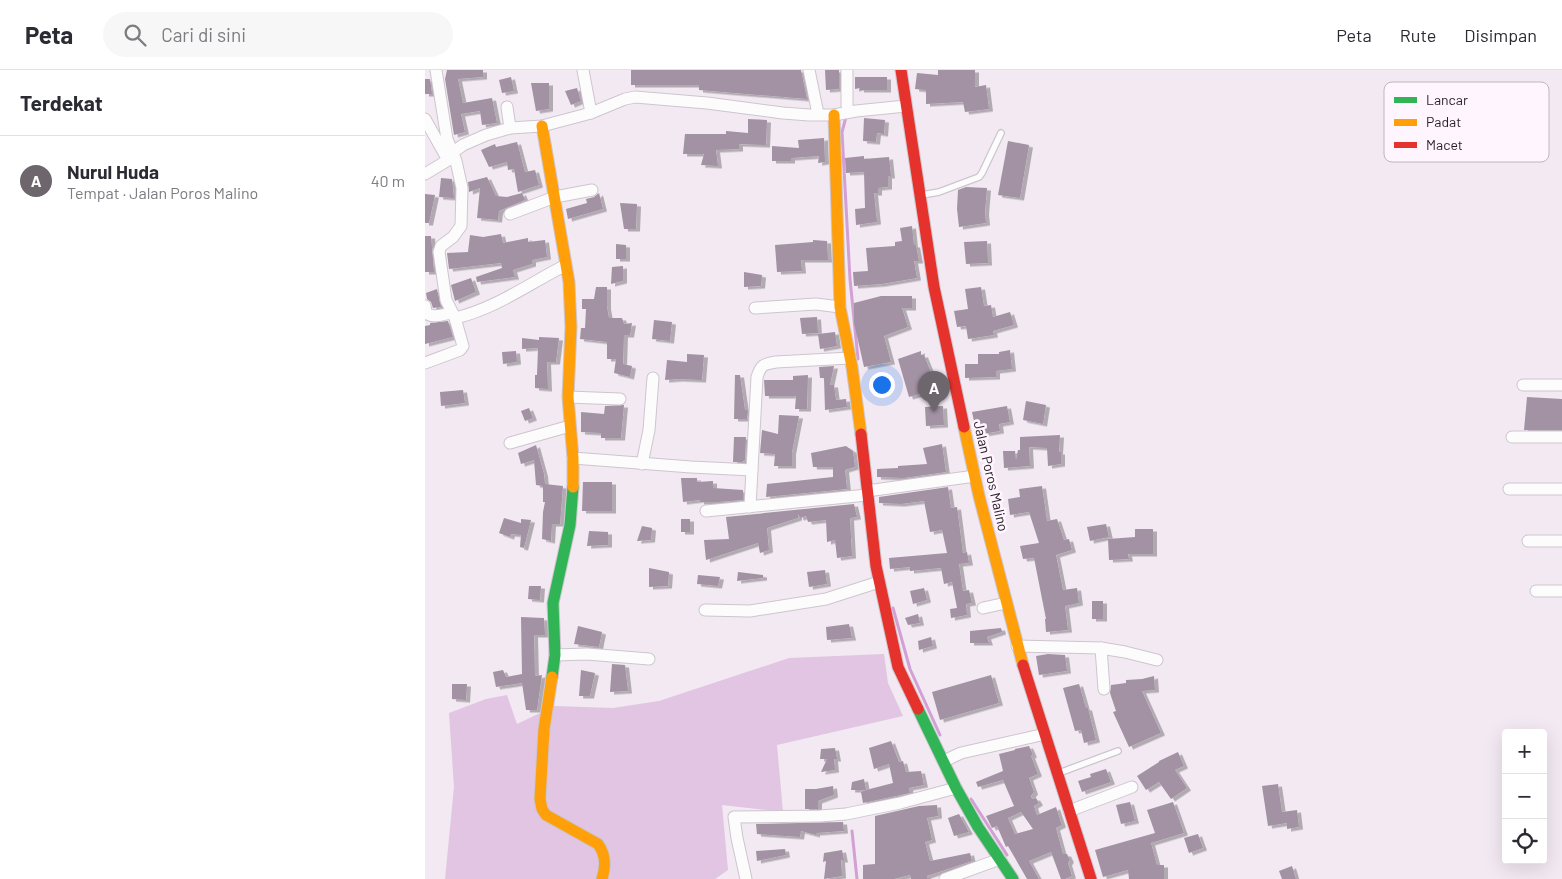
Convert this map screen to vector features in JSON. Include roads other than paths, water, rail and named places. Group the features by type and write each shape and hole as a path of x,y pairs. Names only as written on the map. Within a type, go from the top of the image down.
{"street":[{"path":"436,70 450,156"},
{"path":"583,70 591,113"},
{"path":"809,70 818,114"},
{"path":"847,70 847,105 842,113 835,177 840,307 850,358 879,582 897,667 946,759 956,788 978,827 1013,879"},
{"name":"Jalan Poros Malino","path":"901,70 934,287 975,476 1017,646 1091,879"},
{"path":"425,174 486,134 510,128 542,126 591,113 635,97 707,103 783,113 842,113 906,106"},
{"path":"507,107 510,128"},
{"path":"425,119 458,168 462,188 461,226 453,237 441,246 439,252 443,287 463,346 460,350 425,363"},
{"path":"542,126 569,282 571,327 568,397 573,458 573,501 570,525 553,603 555,655 544,729 540,799 542,809 546,815 582,834 598,844 604,851 605,872 602,879"},
{"path":"510,214 555,197 592,190"},
{"path":"425,306 426,313 432,316 469,315 495,304 566,265"},
{"path":"755,308 816,304 840,307"},
{"path":"750,506 757,377 760,368 764,364 776,362 850,358"},
{"path":"642,464 649,430 653,378"},
{"path":"1523,385 1562,385"},
{"path":"568,397 620,399"},
{"path":"509,443 570,426"},
{"path":"1512,437 1562,437"},
{"path":"573,458 752,470"},
{"path":"706,511 867,493 975,476"},
{"path":"1509,489 1562,489"},
{"path":"1527,541 1562,541"},
{"path":"705,610 750,611 826,599 879,582"},
{"path":"1536,591 1562,591"},
{"path":"983,608 1006,603"},
{"path":"1017,646 1101,648 1157,660"},
{"path":"1101,648 1104,689"},
{"path":"555,655 587,654 649,659"},
{"path":"946,759 961,753 1045,734"},
{"path":"1069,812 1132,787"},
{"path":"746,879 734,817 846,814 900,803 956,788"},
{"path":"945,879 1000,859"}],"lane":[{"path":"920,196 939,192 979,177 1001,133"},
{"path":"1057,774 1117,751"}],"waterway":[{"path":"846,117 842,132 850,279 858,359"},
{"path":"893,608 910,669 940,735"},
{"path":"971,799 1007,855"},
{"path":"852,831 857,879"}],"place":[{"name":"Nurul Huda","path":"934,412"}]}
